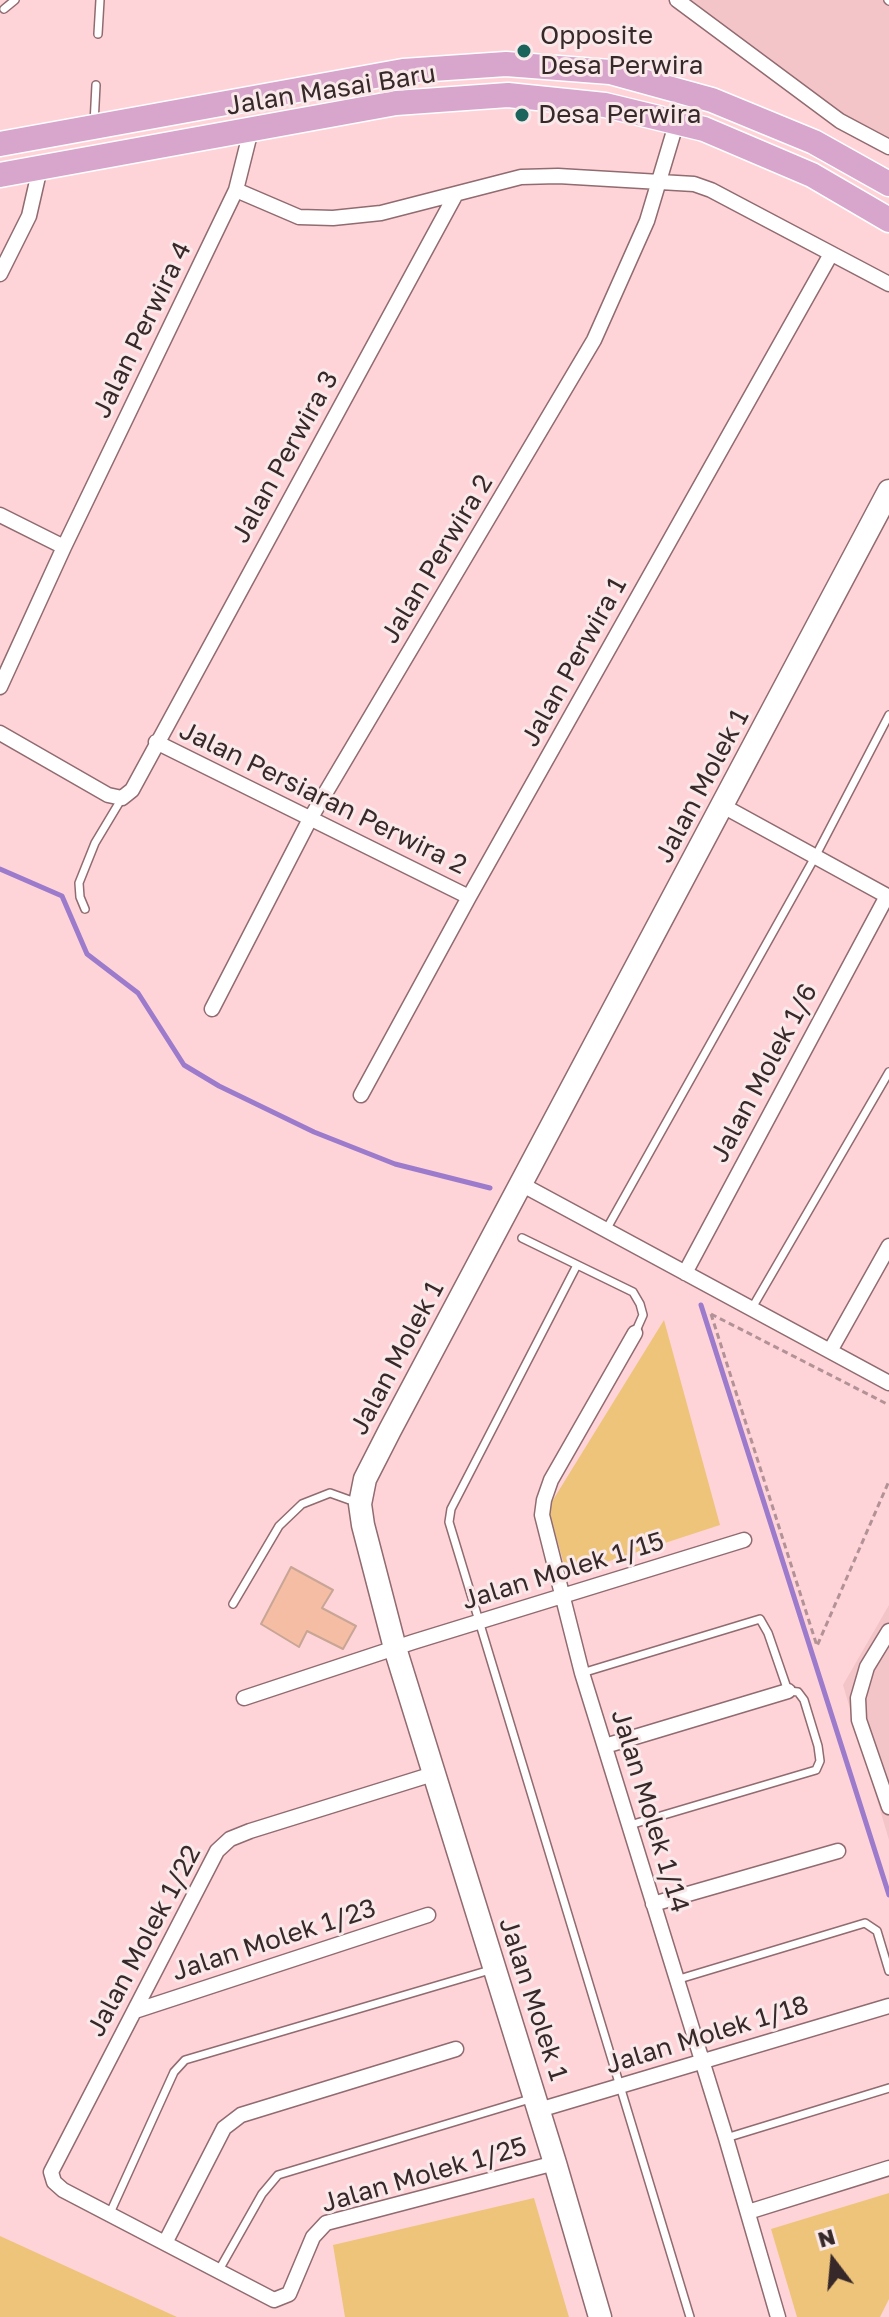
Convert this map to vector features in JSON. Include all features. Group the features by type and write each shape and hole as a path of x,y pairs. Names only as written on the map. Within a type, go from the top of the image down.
{"main road":[{"name":"Jalan Masai Baru","path":"0,144 403,71 506,64 610,72 712,100 814,142 889,184"},
{"name":"Jalan Masai Baru","path":"0,175 396,103 508,95 605,105 704,129 812,175 889,220"}],"street":[{"path":"677,0 840,121 889,147"},
{"name":"Jalan Perwira 2","path":"212,1009 310,819 594,340 647,221 677,121"},
{"name":"Jalan Perwira 4","path":"64,547 236,190 251,130"},
{"path":"0,274 29,216 40,168"},
{"path":"236,190 299,217 333,218 381,213 521,177 694,184 711,190 889,284"},
{"name":"Jalan Perwira 3","path":"122,798 132,790 456,194"},
{"name":"Jalan Perwira 1","path":"361,1095 831,254"},
{"name":"Jalan Molek 1","path":"600,2317 395,1648 360,1504 365,1479 377,1455 889,491"},
{"path":"0,515 64,547 0,687"},
{"path":"0,733 108,795 122,798"},
{"name":"Jalan Persiaran Perwira 2","path":"156,742 469,897"},
{"path":"723,806 888,897"},
{"name":"Jalan Molek 1/6","path":"685,1273 888,897"},
{"path":"521,1184 889,1383"},
{"path":"830,1351 889,1246"},
{"name":"Jalan Molek 1/14","path":"635,1333 551,1480 542,1515 582,1673 778,2317"},
{"name":"Jalan Molek 1/15","path":"244,1698 744,1540"},
{"path":"889,1631 867,1667 858,1698 859,1720 889,1807"},
{"path":"605,1746 788,1691"},
{"name":"Jalan Molek 1/22","path":"51,2172 217,1851 230,1839 433,1774"},
{"path":"653,1904 838,1851"},
{"name":"Jalan Molek 1/23","path":"135,2011 428,1915"},
{"name":"Jalan Molek 1/18","path":"537,2104 619,2086 889,2006"},
{"path":"165,2243 224,2128 241,2115 456,2049"},
{"name":"Jalan Molek 1/25","path":"51,2172 54,2182 63,2190 274,2300 289,2294 313,2237 326,2223 555,2163"},
{"path":"748,2212 889,2168"}],"lane":[{"path":"4,9 15,0"},
{"path":"98,34 100,0"},
{"path":"94,126 96,85"},
{"path":"606,1230 815,857 889,715"},
{"path":"85,909 79,883 95,843 122,798"},
{"path":"751,1309 889,1072"},
{"path":"522,1238 633,1292 643,1315 635,1333"},
{"path":"577,1265 451,1509 449,1522 690,2317"},
{"path":"233,1604 279,1526 302,1504 330,1493 360,1504"},
{"path":"582,1673 760,1619 765,1624 788,1691 798,1692 804,1700 818,1746 820,1761 816,1770 630,1825"},
{"path":"676,1980 865,1923 877,1931 889,1971"},
{"path":"110,2213 174,2072 185,2060 493,1969"},
{"path":"726,2138 889,2088"},
{"path":"218,2272 262,2194 278,2175 537,2104"}],"path":[{"path":"889,1405 711,1314 817,1646 889,1481"}],"shaded area":[{"path":"690,0 889,0 889,140 844,116"},
{"path":"664,1320 720,1525 567,1575 548,1508"},
{"path":"889,1605 889,1840 843,1685"},
{"path":"889,2193 889,2299 880,2317 797,2317 771,2229"},
{"path":"534,2198 569,2317 345,2317 333,2245"},
{"path":"0,2236 177,2317 0,2317"}],"building":[{"path":"291,1567 333,1590 322,1608 356,1626 343,1649 307,1631 299,1647 261,1624"}],"waterway":[{"path":"0,869 62,896 87,954 138,993 184,1065 219,1086 314,1132 395,1164 490,1188"},
{"path":"701,1305 889,1895"}],"place":[{"name":"Opposite Desa Perwira","path":"524,51"},
{"name":"Desa Perwira","path":"522,115"}]}
